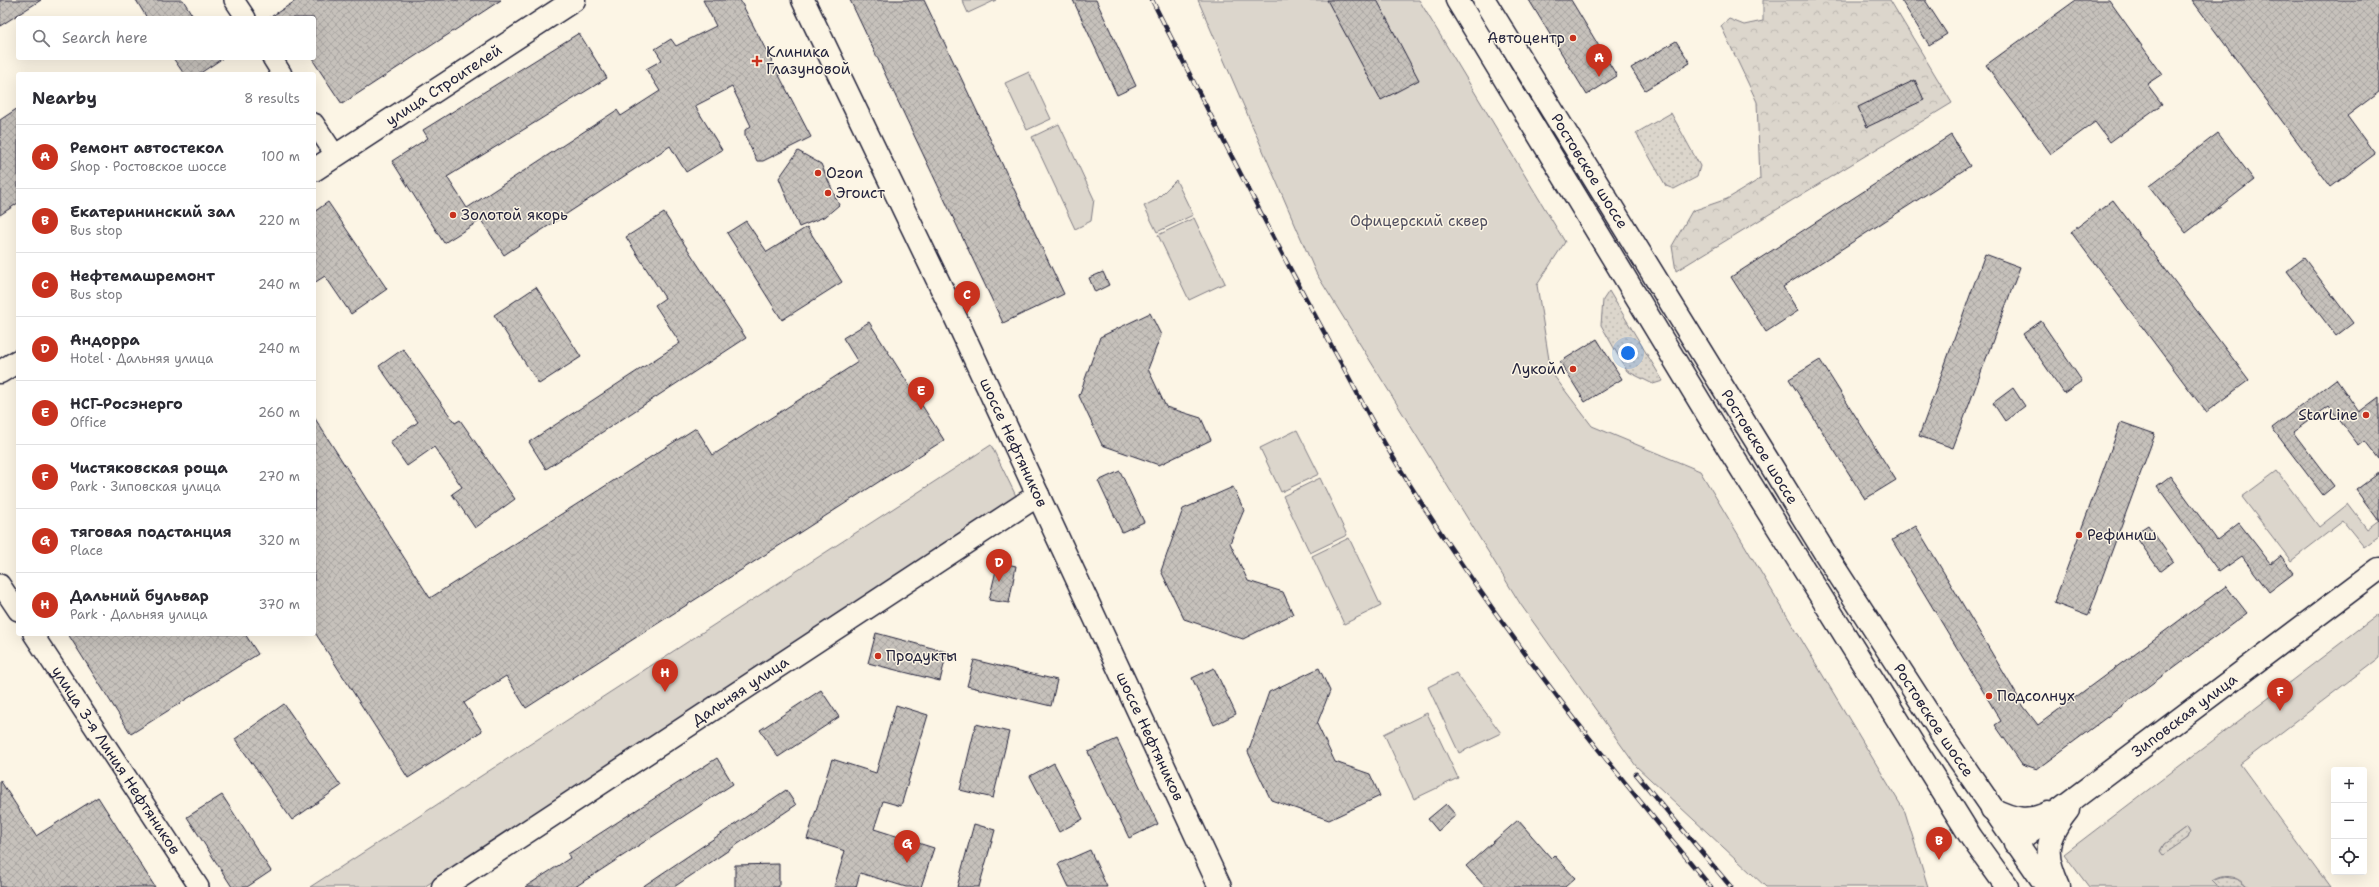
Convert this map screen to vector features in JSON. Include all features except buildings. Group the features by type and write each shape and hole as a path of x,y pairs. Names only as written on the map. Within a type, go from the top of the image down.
{"main road":[{"name":"улица Строителей","path":"316,169 574,0"},
{"name":"шоссе Нефтяников","path":"803,0 1038,496 1220,887"},
{"name":"Ростовское шоссе","path":"1457,0 1717,430 1971,837 2007,887"},
{"name":"Ростовское шоссе","path":"1484,0 1825,553 1992,810 2047,887"},
{"path":"0,372 16,362"},
{"name":"Дальняя улица","path":"443,887 1038,496"},
{"name":"Зиповская улица","path":"1989,863 2379,569"},
{"path":"1992,810 2010,818 2023,820 2038,818 2074,799"},
{"path":"2059,887 2049,865 2047,852 2049,838 2074,799"}],"street":[{"path":"234,0 245,16"},
{"path":"273,60 281,72"},
{"path":"316,126 336,156"},
{"path":"0,584 16,608"},
{"name":"улица 3-я Линия Нефтяников","path":"34,636 199,887"}],"green space":[{"path":"962,0 996,0 968,13"},
{"name":"Офицерский сквер","path":"1198,0 1419,0 1565,242 1537,285 1551,372 1592,426 1700,471 1905,812 1928,887 1766,887 1636,766 1521,605 1316,273"},
{"path":"1763,0 1890,0 1952,103 1676,271 1672,246 1692,211 1727,199 1760,179 1757,102 1721,26 1729,19 1744,25 1763,21"},
{"path":"1029,72 1051,119 1027,130 1005,83"},
{"path":"1671,113 1700,166 1697,177 1674,189 1666,186 1636,133"},
{"path":"1059,124 1094,199 1091,221 1075,229 1032,137"},
{"path":"1176,180 1193,215 1157,232 1144,206 1156,200"},
{"path":"1194,218 1225,283 1189,300 1158,235"},
{"path":"1609,291 1663,381 1653,384 1627,371 1601,325 1603,300"},
{"path":"1297,430 1319,474 1281,492 1260,448"},
{"path":"991,445 1017,498 424,887 310,887"},
{"path":"2277,471 2319,527 2348,504 2367,529 2379,520 2379,536 2364,547 2343,521 2291,561 2242,497"},
{"path":"1320,478 1347,535 1310,553 1283,496"},
{"path":"1349,538 1381,606 1344,624 1312,556"},
{"path":"2379,614 2379,658 2240,764 2330,887 2247,887 2239,880 2226,876 2212,881 2218,887 2089,887 2064,854","holes":["2187,827 2190,833 2188,838 2163,855 2160,851 2164,844"]},
{"path":"1456,673 1501,733 1459,753 1428,687"},
{"path":"1427,713 1458,778 1414,799 1384,734"},
{"path":"2187,827 2190,833 2188,838 2163,856 2160,851 2164,844"},
{"path":"2223,877 2237,879 2247,887 2218,887 2212,881"}],"railway":[{"path":"1152,0 1242,177 1311,308 1381,437 1424,507 1461,564 1540,674 1624,782 1711,887"},
{"path":"1636,774 1731,887"}],"place":[{"name":"Автоцентр","path":"1573,38"},
{"name":"Клиника Глазуновой","path":"757,61"},
{"name":"Ремонт автостекол","path":"1599,77"},
{"name":"Ozon","path":"818,173"},
{"name":"Эгоист","path":"828,193"},
{"name":"Золотой якорь","path":"453,215"},
{"name":"Нефтемашремонт","path":"967,314"},
{"name":"Лукойл","path":"1573,369"},
{"name":"НСГ-Росэнерго","path":"921,410"},
{"name":"StarLine","path":"2366,415"},
{"name":"Рефиниш","path":"2079,535"},
{"name":"Андорра","path":"999,582"},
{"name":"Продукты","path":"878,656"},
{"name":"Дальний бульвар","path":"665,692"},
{"name":"Подсолнух","path":"1989,696"},
{"name":"Чистяковская роща","path":"2280,711"},
{"name":"Екатерининский зал","path":"1939,860"},
{"name":"тяговая подстанция","path":"907,863"}]}
